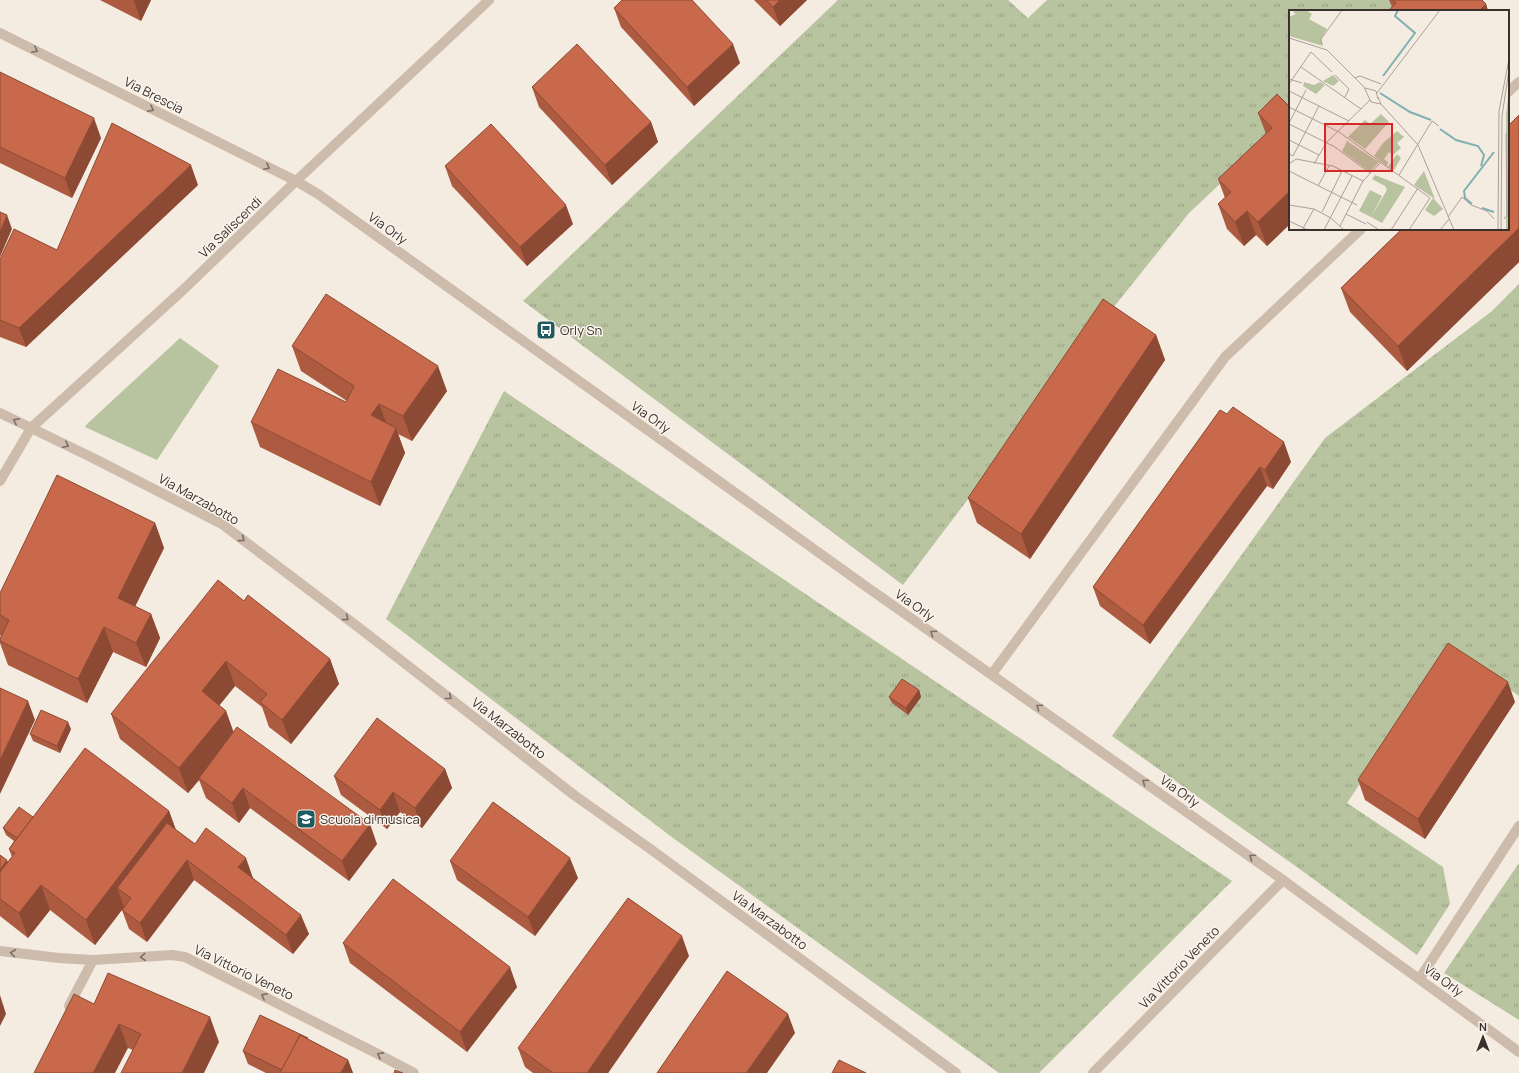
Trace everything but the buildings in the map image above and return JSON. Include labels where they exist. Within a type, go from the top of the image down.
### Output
[{"type":"street","name":"Via Saliscendi","points":[[0,481],[31,428],[183,290],[296,181],[489,0]]},
{"type":"street","name":"Via Brescia","points":[[0,33],[296,181]]},
{"type":"street","points":[[1509,91],[1519,82]]},
{"type":"street","name":"Via Orly","points":[[296,181],[318,194],[831,562],[1283,880],[1345,926],[1420,978],[1519,1052]]},
{"type":"street","points":[[992,674],[1225,357],[1360,230]]},
{"type":"street","name":"Via Marzabotto","points":[[0,413],[222,524],[362,630],[574,795],[649,848],[956,1073]]},
{"type":"street","points":[[1420,978],[1519,826]]},
{"type":"street","name":"Via Vittorio Veneto","points":[[1093,1073],[1283,880]]},
{"type":"street","name":"Via Vittorio Veneto","points":[[0,952],[93,960],[172,955],[185,957],[396,1069],[414,1073]]},
{"type":"street","points":[[63,1017],[93,960]]},
{"type":"green space","points":[[838,0],[1008,0],[1028,18],[1047,0],[1416,0],[1405,10],[1289,10],[1289,119],[1189,213],[1105,318],[903,585],[523,301]]},
{"type":"green space","points":[[1519,284],[1519,696],[1451,648],[1347,803],[1443,867],[1450,904],[1417,955],[1301,870],[1112,736],[1325,438],[1492,311]]},
{"type":"green space","points":[[180,338],[219,366],[157,460],[85,427],[87,424]]},
{"type":"green space","points":[[504,391],[1232,881],[1039,1073],[999,1073],[673,838],[386,619]]},
{"type":"green space","points":[[1519,863],[1519,1020],[1444,973]]},
{"type":"place","name":"Orly Sn","points":[[546,330]]},
{"type":"place","name":"Scuola di musica","points":[[306,819]]}]
